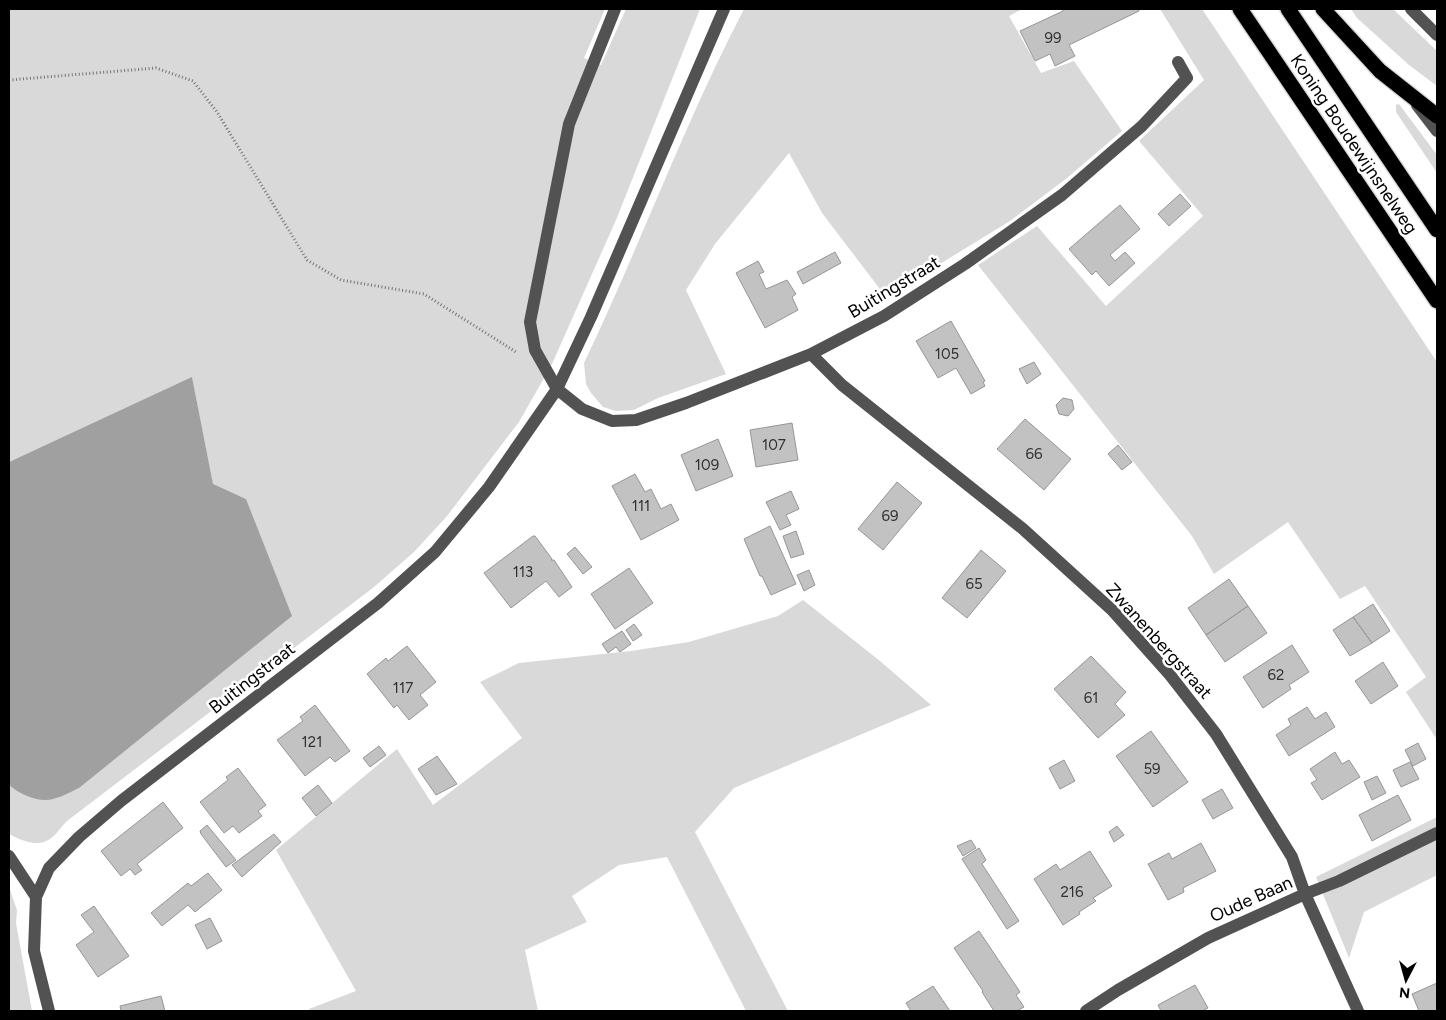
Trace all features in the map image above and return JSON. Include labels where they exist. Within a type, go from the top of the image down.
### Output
[{"type":"highway","name":"Koning Boudewijnsnelweg","points":[[1240,9],[1437,301]]},
{"type":"highway","name":"Koning Boudewijnsnelweg","points":[[1288,9],[1437,230]]},
{"type":"highway","points":[[1323,9],[1380,71],[1437,116]]},
{"type":"street","points":[[556,389],[535,350],[530,322],[569,124],[616,9]]},
{"type":"street","name":"Buitingstraat","points":[[49,1011],[34,951],[36,897],[48,868],[79,837],[121,801],[378,603],[435,552],[489,487],[556,389],[591,317],[724,9]]},
{"type":"street","points":[[1410,9],[1437,35]]},
{"type":"street","name":"Buitingstraat","points":[[556,389],[582,409],[604,418],[612,421],[636,420],[686,403],[811,354],[884,316],[965,264],[1062,195],[1142,126],[1187,78],[1178,62]]},
{"type":"street","points":[[1411,97],[1437,131]]},
{"type":"street","name":"Zwanenbergstraat","points":[[811,354],[842,385],[1023,529],[1112,610],[1170,675],[1216,734],[1292,856],[1305,894],[1358,1011]]},
{"type":"street","name":"Oude Baan","points":[[1086,1011],[1118,990],[1208,938],[1305,894],[1339,881],[1437,833]]},
{"type":"street","points":[[9,856],[36,897]]},
{"type":"path","points":[[9,80],[156,68],[193,81],[217,112],[307,260],[341,280],[424,294],[547,371]]},
{"type":"shaded area","points":[[9,9],[605,9],[584,58],[601,65],[626,9],[700,9],[616,220],[552,364],[519,422],[447,516],[414,552],[374,587],[67,821],[52,837],[40,843],[24,841],[9,834],[9,785],[14,789],[246,499],[213,485],[192,378],[9,462]]},
{"type":"shaded area","points":[[744,9],[1022,9],[1009,16],[1041,73],[1074,61],[1122,131],[1067,178],[1010,221],[886,297],[822,213],[789,153],[715,244],[686,290],[726,374],[658,398],[634,410],[616,411],[603,407],[586,384],[584,363],[702,96]]},
{"type":"shaded area","points":[[1160,9],[1202,9],[1437,362],[1437,740],[1406,692],[1426,677],[1365,586],[1340,599],[1288,522],[1214,574],[1192,536],[978,265],[1037,226],[1106,306],[1203,216],[1139,141],[1204,80]]},
{"type":"shaded area","points":[[1351,9],[1393,9],[1437,51],[1437,86],[1409,65],[1357,18]]},
{"type":"shaded area","points":[[1399,104],[1437,155],[1437,173],[1396,112],[1396,105]]},
{"type":"shaded area","points":[[192,377],[213,484],[246,499],[292,616],[79,788],[63,796],[48,800],[29,797],[9,785],[9,462]]},
{"type":"shaded area","points":[[803,600],[880,661],[931,705],[734,788],[695,832],[788,1011],[746,1011],[667,857],[619,865],[572,896],[587,922],[525,950],[538,1011],[310,1011],[309,1009],[356,991],[276,850],[397,749],[433,805],[522,738],[480,682],[519,663],[631,651],[689,642],[778,616]]},
{"type":"shaded area","points":[[1437,817],[1437,875],[1364,912],[1349,958],[1316,877]]},
{"type":"shaded area","points":[[9,887],[17,910],[16,923],[32,1011],[9,1011]]},
{"type":"building","points":[[1062,9],[1138,9],[1139,11],[1069,45],[1075,56],[1055,66],[1050,54],[1035,61],[1020,31],[1063,11]]},
{"type":"building","points":[[1180,194],[1191,206],[1169,226],[1158,214]]},
{"type":"building","points":[[1120,205],[1140,229],[1110,255],[1115,261],[1125,252],[1135,263],[1109,286],[1096,271],[1092,275],[1069,249]]},
{"type":"building","points":[[835,252],[841,263],[803,284],[797,272]]},
{"type":"building","points":[[758,261],[764,272],[759,274],[766,289],[787,280],[796,294],[792,297],[798,310],[765,328],[736,273]]},
{"type":"building","points":[[951,321],[985,381],[983,382],[985,386],[971,394],[956,368],[938,378],[916,341]]},
{"type":"building","points":[[1034,362],[1041,374],[1027,384],[1019,369]]},
{"type":"building","points":[[1063,398],[1072,400],[1074,409],[1068,416],[1059,414],[1056,405]]},
{"type":"building","points":[[1025,419],[1071,459],[1044,490],[997,449]]},
{"type":"building","points":[[792,423],[798,460],[756,467],[750,430]]},
{"type":"building","points":[[718,439],[733,476],[696,491],[681,455]]},
{"type":"building","points":[[1118,445],[1132,462],[1122,470],[1108,454]]},
{"type":"building","points":[[635,474],[645,492],[651,489],[661,509],[671,504],[679,520],[641,540],[612,486]]},
{"type":"building","points":[[897,482],[922,503],[883,550],[858,529]]},
{"type":"building","points":[[791,491],[799,509],[786,515],[791,525],[780,530],[766,502]]},
{"type":"building","points":[[770,526],[796,584],[771,595],[762,576],[760,576],[744,539]]},
{"type":"building","points":[[796,531],[804,554],[791,558],[783,536]]},
{"type":"building","points":[[535,536],[551,560],[554,560],[572,587],[559,597],[546,581],[511,608],[484,573]]},
{"type":"building","points":[[575,547],[592,567],[583,574],[567,554]]},
{"type":"building","points":[[981,550],[1006,571],[967,618],[942,598]]},
{"type":"building","points":[[629,568],[653,603],[615,629],[591,594]]},
{"type":"building","points":[[809,570],[815,585],[804,591],[797,575]]},
{"type":"building","points":[[1229,579],[1248,606],[1206,635],[1188,608]]},
{"type":"building","points":[[1373,604],[1390,631],[1372,643],[1353,617]]},
{"type":"building","points":[[1248,606],[1267,633],[1225,662],[1206,635]]},
{"type":"building","points":[[1353,617],[1372,643],[1350,656],[1333,630]]},
{"type":"building","points":[[634,624],[642,635],[633,641],[626,630]]},
{"type":"building","points":[[622,631],[631,644],[620,652],[616,647],[608,653],[602,644]]},
{"type":"building","points":[[1292,645],[1309,672],[1289,685],[1291,689],[1263,708],[1243,677]]},
{"type":"building","points":[[407,646],[436,682],[420,695],[428,705],[409,720],[397,705],[394,708],[367,674],[386,658],[388,661]]},
{"type":"building","points":[[1091,656],[1126,692],[1115,704],[1125,715],[1098,738],[1054,689]]},
{"type":"building","points":[[1383,662],[1398,686],[1371,704],[1355,681]]},
{"type":"building","points":[[315,705],[350,751],[335,762],[330,757],[305,776],[277,740],[303,721],[300,717]]},
{"type":"building","points":[[1307,707],[1315,719],[1326,712],[1335,727],[1289,756],[1276,735],[1291,725],[1288,719]]},
{"type":"building","points":[[1151,731],[1188,782],[1153,807],[1116,756]]},
{"type":"building","points":[[1418,743],[1426,759],[1413,766],[1405,750]]},
{"type":"building","points":[[379,746],[386,755],[370,767],[363,758]]},
{"type":"building","points":[[1335,752],[1342,764],[1349,760],[1360,777],[1322,800],[1311,783],[1317,780],[1310,769]]},
{"type":"building","points":[[437,756],[457,784],[436,795],[418,769]]},
{"type":"building","points":[[1064,760],[1075,781],[1060,789],[1049,768]]},
{"type":"building","points":[[1410,762],[1419,779],[1401,787],[1393,770]]},
{"type":"building","points":[[238,768],[266,805],[258,811],[262,816],[239,833],[233,826],[224,833],[200,802],[228,780],[226,777]]},
{"type":"building","points":[[1377,776],[1386,793],[1372,800],[1364,782]]},
{"type":"building","points":[[318,785],[332,803],[316,816],[302,798]]},
{"type":"building","points":[[1222,789],[1233,808],[1213,819],[1202,800]]},
{"type":"building","points":[[1398,795],[1411,820],[1372,841],[1359,815]]},
{"type":"building","points":[[163,802],[183,828],[137,864],[142,870],[135,875],[130,869],[121,876],[101,851]]},
{"type":"building","points":[[207,825],[236,860],[226,867],[201,834],[200,831]]},
{"type":"building","points":[[1117,826],[1124,835],[1114,842],[1109,832]]},
{"type":"building","points":[[274,834],[281,842],[242,877],[232,865]]},
{"type":"building","points":[[971,840],[976,848],[963,856],[957,846]]},
{"type":"building","points":[[1201,843],[1216,871],[1183,888],[1184,892],[1168,900],[1148,864],[1169,853],[1172,859]]},
{"type":"building","points":[[979,848],[986,860],[982,864],[1019,921],[1007,929],[962,859]]},
{"type":"building","points":[[1090,851],[1112,886],[1093,898],[1096,901],[1063,925],[1034,879],[1056,864],[1060,870]]},
{"type":"building","points":[[208,873],[222,890],[195,912],[188,905],[162,926],[151,913],[188,883],[191,886]]},
{"type":"building","points":[[94,906],[129,956],[98,977],[76,945],[94,932],[81,915]]},
{"type":"building","points":[[210,918],[222,941],[207,949],[195,925]]},
{"type":"building","points":[[979,931],[1020,992],[1016,995],[1024,1007],[1017,1011],[994,1011],[954,948]]},
{"type":"building","points":[[1437,983],[1437,1011],[1419,1011],[1412,994]]},
{"type":"building","points":[[1195,985],[1208,1008],[1202,1011],[1161,1011],[1158,1005]]},
{"type":"building","points":[[933,986],[950,1011],[911,1011],[906,1003]]},
{"type":"building","points":[[161,996],[165,1011],[121,1011],[120,1006]]}]
